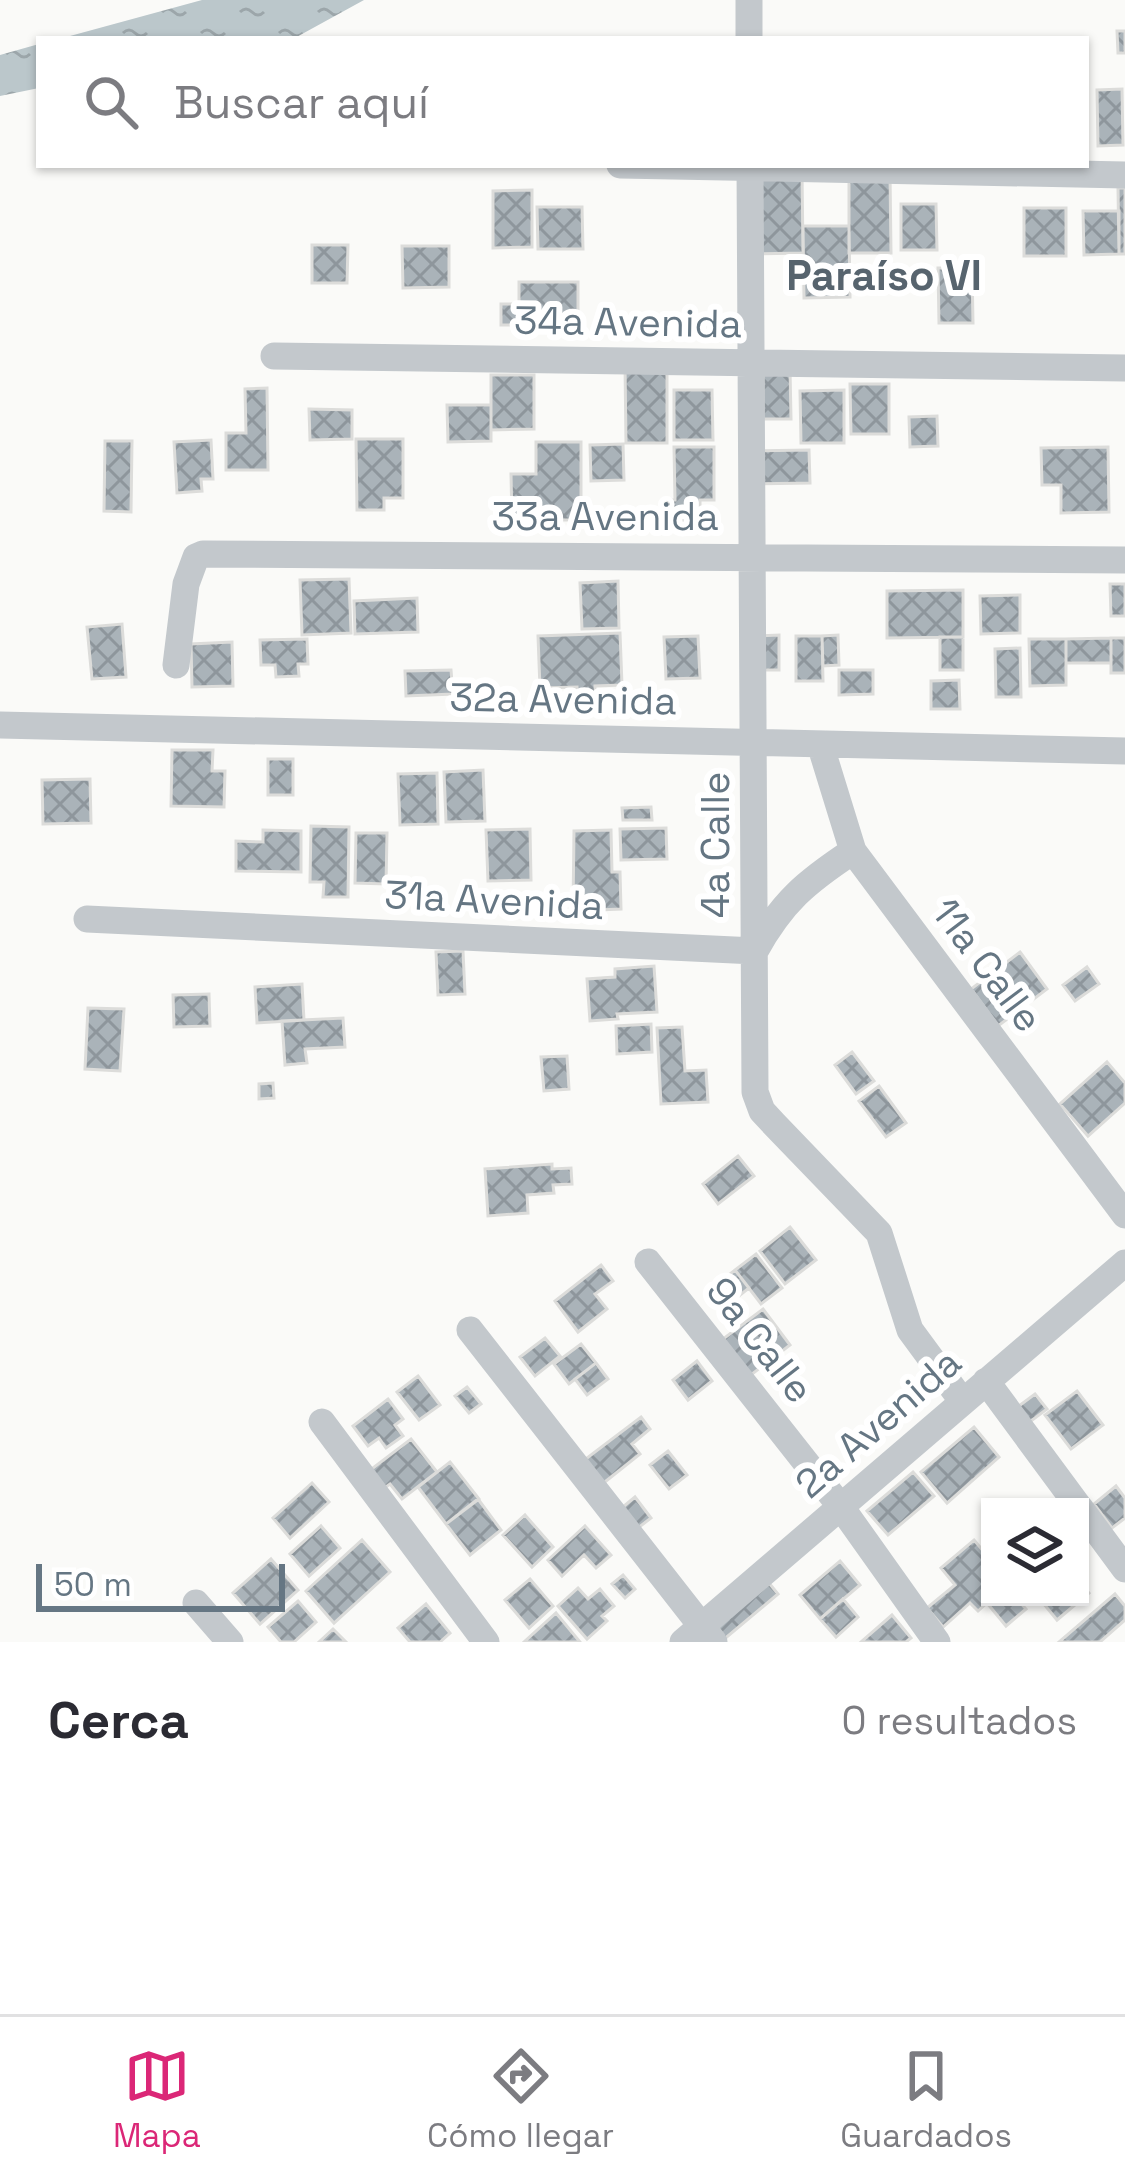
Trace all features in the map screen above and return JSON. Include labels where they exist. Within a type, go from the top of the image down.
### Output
[{"type":"street","points":[[749,0],[749,36]]},
{"type":"street","name":"4a Calle","points":[[750,168],[755,1092],[773,1124],[879,1233],[910,1330],[963,1402]]},
{"type":"street","points":[[833,168],[1125,175]]},
{"type":"street","name":"34a Avenida","points":[[274,356],[1125,368]]},
{"type":"street","name":"33a Avenida","points":[[176,665],[189,571],[196,556],[203,554],[1125,560]]},
{"type":"street","name":"32a Avenida","points":[[0,725],[1125,751]]},
{"type":"street","name":"11a Calle","points":[[820,744],[853,851],[1125,1215]]},
{"type":"street","points":[[754,952],[776,913],[806,882],[853,851]]},
{"type":"street","name":"31a Avenida","points":[[87,919],[754,952]]},
{"type":"street","name":"9a Calle","points":[[648,1262],[841,1507],[937,1642]]},
{"type":"street","name":"2a Avenida","points":[[699,1637],[841,1507],[1125,1263]]},
{"type":"street","points":[[470,1330],[699,1637]]},
{"type":"street","points":[[986,1382],[1073,1498]]},
{"type":"street","points":[[322,1422],[486,1642]]},
{"type":"street","points":[[1089,1520],[1125,1569]]},
{"type":"street","points":[[196,1604],[230,1642]]},
{"type":"water","points":[[202,0],[364,0],[298,36],[70,36]]},
{"type":"water","points":[[36,45],[36,89],[0,96],[0,55]]},
{"type":"building","points":[[1117,31],[1125,31],[1125,53],[1118,53]]},
{"type":"building","points":[[1122,89],[1123,145],[1098,146],[1097,90]]},
{"type":"building","points":[[755,172],[802,172],[803,253],[756,254]]},
{"type":"building","points":[[849,174],[890,174],[891,253],[849,253]]},
{"type":"building","points":[[1118,188],[1125,188],[1125,254],[1119,254]]},
{"type":"building","points":[[532,190],[532,247],[493,248],[493,191]]},
{"type":"building","points":[[901,204],[936,204],[937,250],[901,250]]},
{"type":"building","points":[[537,207],[582,207],[583,249],[538,249]]},
{"type":"building","points":[[1024,208],[1066,208],[1066,256],[1024,256]]},
{"type":"building","points":[[1083,211],[1119,211],[1119,254],[1084,255]]},
{"type":"building","points":[[803,226],[849,226],[850,297],[804,298]]},
{"type":"building","points":[[312,245],[348,245],[347,283],[312,283]]},
{"type":"building","points":[[402,246],[449,246],[449,287],[403,288]]},
{"type":"building","points":[[938,268],[972,268],[973,323],[939,323]]},
{"type":"building","points":[[519,282],[578,282],[578,324],[501,325],[501,304],[519,304]]},
{"type":"building","points":[[625,364],[667,364],[667,443],[626,443]]},
{"type":"building","points":[[790,369],[791,419],[763,419],[763,370]]},
{"type":"building","points":[[491,375],[534,375],[534,429],[491,430]]},
{"type":"building","points":[[850,384],[889,384],[889,434],[851,434]]},
{"type":"building","points":[[267,388],[268,470],[226,470],[226,433],[246,433],[245,389]]},
{"type":"building","points":[[674,390],[712,390],[713,440],[674,440]]},
{"type":"building","points":[[844,390],[844,443],[801,443],[800,391]]},
{"type":"building","points":[[447,405],[491,405],[491,441],[448,442]]},
{"type":"building","points":[[309,409],[352,410],[352,439],[310,440]]},
{"type":"building","points":[[937,416],[938,446],[910,447],[909,417]]},
{"type":"building","points":[[356,439],[403,439],[403,498],[384,498],[384,510],[357,510]]},
{"type":"building","points":[[211,440],[213,479],[201,479],[202,491],[177,493],[174,442]]},
{"type":"building","points":[[105,441],[132,441],[131,512],[104,511]]},
{"type":"building","points":[[536,442],[581,442],[581,520],[512,520],[511,474],[536,474]]},
{"type":"building","points":[[623,444],[624,480],[591,481],[590,445]]},
{"type":"building","points":[[674,447],[714,447],[714,500],[700,500],[700,521],[668,521],[668,500],[675,500]]},
{"type":"building","points":[[1108,447],[1109,512],[1061,513],[1061,485],[1042,485],[1041,448]]},
{"type":"building","points":[[809,450],[810,483],[750,484],[750,451]]},
{"type":"building","points":[[349,579],[351,633],[302,635],[300,580]]},
{"type":"building","points":[[618,581],[619,628],[582,629],[580,583]]},
{"type":"building","points":[[1110,584],[1125,584],[1125,616],[1111,616]]},
{"type":"building","points":[[963,590],[963,637],[887,638],[887,591]]},
{"type":"building","points":[[1020,595],[1020,633],[981,634],[980,596]]},
{"type":"building","points":[[417,598],[418,632],[355,634],[354,601]]},
{"type":"building","points":[[122,624],[126,677],[92,679],[87,627]]},
{"type":"building","points":[[620,633],[622,685],[595,686],[596,698],[577,699],[577,687],[540,688],[538,636]]},
{"type":"building","points":[[779,635],[779,670],[755,670],[755,636]]},
{"type":"building","points":[[838,635],[839,665],[823,666],[822,636]]},
{"type":"building","points":[[698,636],[700,678],[666,679],[664,637]]},
{"type":"building","points":[[796,636],[822,636],[823,681],[796,681]]},
{"type":"building","points":[[940,637],[963,637],[963,670],[940,670]]},
{"type":"building","points":[[1111,638],[1111,663],[1066,663],[1066,639]]},
{"type":"building","points":[[1111,638],[1125,638],[1125,673],[1111,673]]},
{"type":"building","points":[[307,639],[308,664],[298,664],[299,676],[276,677],[275,665],[261,665],[260,640]]},
{"type":"building","points":[[1029,639],[1066,639],[1066,685],[1030,686]]},
{"type":"building","points":[[232,642],[233,686],[192,687],[191,644]]},
{"type":"building","points":[[1020,648],[1021,697],[996,697],[995,649]]},
{"type":"building","points":[[451,670],[453,694],[406,696],[405,671]]},
{"type":"building","points":[[839,670],[873,670],[873,694],[839,695]]},
{"type":"building","points":[[959,680],[960,709],[931,709],[931,681]]},
{"type":"building","points":[[172,750],[213,750],[212,771],[225,771],[224,807],[171,806]]},
{"type":"building","points":[[268,759],[293,759],[293,795],[268,795]]},
{"type":"building","points":[[483,770],[485,821],[446,822],[444,772]]},
{"type":"building","points":[[437,773],[438,824],[400,825],[398,774]]},
{"type":"building","points":[[90,779],[91,823],[43,824],[42,780]]},
{"type":"building","points":[[651,807],[652,820],[623,820],[622,808]]},
{"type":"building","points":[[311,826],[349,827],[348,897],[323,897],[324,882],[310,882]]},
{"type":"building","points":[[666,828],[667,859],[621,860],[620,829]]},
{"type":"building","points":[[530,829],[531,880],[488,881],[486,830]]},
{"type":"building","points":[[263,830],[301,831],[301,872],[236,871],[236,841],[263,842]]},
{"type":"building","points":[[611,830],[612,872],[620,872],[621,909],[573,911],[574,831]]},
{"type":"building","points":[[356,833],[387,833],[386,884],[355,883]]},
{"type":"building","points":[[463,951],[465,994],[438,995],[436,952]]},
{"type":"building","points":[[1020,952],[1047,989],[1022,1008],[995,971]]},
{"type":"building","points":[[654,966],[657,1012],[590,1021],[587,979],[615,977],[615,969]]},
{"type":"building","points":[[1087,967],[1099,984],[1075,1001],[1063,985]]},
{"type":"building","points":[[995,971],[1022,1008],[998,1026],[971,989]]},
{"type":"building","points":[[302,984],[304,1020],[257,1023],[255,987]]},
{"type":"building","points":[[209,994],[210,1026],[174,1027],[173,995]]},
{"type":"building","points":[[88,1008],[124,1009],[120,1071],[85,1069]]},
{"type":"building","points":[[343,1018],[345,1047],[305,1049],[307,1063],[285,1065],[282,1021]]},
{"type":"building","points":[[651,1024],[652,1052],[617,1054],[616,1026]]},
{"type":"building","points":[[682,1027],[685,1071],[706,1070],[708,1102],[661,1104],[657,1028]]},
{"type":"building","points":[[852,1052],[874,1081],[856,1094],[835,1065]]},
{"type":"building","points":[[567,1056],[569,1089],[544,1091],[541,1057]]},
{"type":"building","points":[[1107,1062],[1125,1083],[1125,1103],[1088,1136],[1060,1104]]},
{"type":"building","points":[[273,1083],[274,1098],[259,1099],[259,1084]]},
{"type":"building","points":[[879,1086],[906,1123],[886,1137],[859,1101]]},
{"type":"building","points":[[738,1156],[754,1176],[718,1204],[703,1184]]},
{"type":"building","points":[[552,1164],[552,1169],[571,1168],[572,1184],[553,1185],[554,1193],[527,1195],[528,1213],[488,1216],[485,1169]]},
{"type":"building","points":[[790,1227],[816,1260],[785,1284],[760,1251]]},
{"type":"building","points":[[756,1254],[782,1288],[761,1304],[735,1270]]},
{"type":"building","points":[[601,1265],[613,1281],[595,1294],[607,1309],[578,1332],[555,1301]]},
{"type":"building","points":[[735,1270],[749,1288],[739,1296],[725,1278]]},
{"type":"building","points":[[763,1309],[790,1345],[747,1378],[719,1342]]},
{"type":"building","points":[[545,1338],[560,1356],[535,1376],[520,1357]]},
{"type":"building","points":[[581,1344],[596,1363],[569,1384],[554,1364]]},
{"type":"building","points":[[697,1361],[712,1381],[688,1400],[673,1380]]},
{"type":"building","points":[[596,1363],[608,1379],[587,1395],[575,1379]]},
{"type":"building","points":[[418,1376],[440,1405],[419,1420],[397,1392]]},
{"type":"building","points":[[467,1387],[481,1404],[469,1413],[455,1396]]},
{"type":"building","points":[[1077,1391],[1103,1425],[1071,1449],[1045,1415]]},
{"type":"building","points":[[1035,1394],[1047,1409],[1027,1424],[1015,1409]]},
{"type":"building","points":[[388,1399],[403,1419],[395,1425],[403,1436],[386,1448],[379,1438],[368,1446],[353,1426]]},
{"type":"building","points":[[641,1417],[650,1429],[632,1444],[640,1454],[601,1485],[583,1461]]},
{"type":"building","points":[[974,1427],[999,1457],[947,1503],[921,1472]]},
{"type":"building","points":[[411,1439],[437,1472],[402,1499],[390,1484],[379,1492],[365,1474]]},
{"type":"building","points":[[668,1451],[687,1475],[669,1489],[650,1465]]},
{"type":"building","points":[[450,1462],[479,1499],[446,1524],[418,1487]]},
{"type":"building","points":[[913,1472],[934,1496],[888,1535],[867,1511]]},
{"type":"building","points":[[312,1483],[329,1502],[290,1538],[273,1518]]},
{"type":"building","points":[[1116,1486],[1125,1498],[1125,1518],[1112,1528],[1094,1504]]},
{"type":"building","points":[[635,1497],[651,1518],[634,1531],[618,1511]]},
{"type":"building","points":[[478,1499],[501,1530],[470,1555],[446,1524]]},
{"type":"building","points":[[525,1515],[553,1547],[532,1567],[503,1535]]},
{"type":"building","points":[[321,1526],[340,1548],[309,1576],[290,1554]]},
{"type":"building","points":[[585,1526],[611,1555],[596,1568],[584,1555],[562,1576],[548,1560]]},
{"type":"building","points":[[362,1540],[390,1572],[334,1623],[306,1591]]},
{"type":"building","points":[[974,1540],[981,1548],[984,1606],[978,1611],[970,1603],[943,1627],[927,1608],[955,1585],[941,1568]]},
{"type":"building","points":[[271,1559],[298,1590],[260,1624],[233,1593]]},
{"type":"building","points":[[840,1561],[860,1585],[820,1619],[800,1595]]},
{"type":"building","points":[[760,1572],[778,1594],[722,1641],[704,1620]]},
{"type":"building","points":[[623,1575],[635,1589],[625,1598],[612,1584]]},
{"type":"building","points":[[530,1579],[553,1606],[529,1628],[505,1600]]},
{"type":"building","points":[[578,1588],[588,1599],[600,1589],[614,1606],[602,1616],[607,1621],[587,1639],[558,1606]]},
{"type":"building","points":[[1115,1594],[1125,1606],[1125,1620],[1100,1642],[1059,1642]]},
{"type":"building","points":[[843,1599],[858,1617],[836,1637],[820,1619]]},
{"type":"building","points":[[298,1601],[316,1622],[294,1642],[281,1642],[268,1627]]},
{"type":"building","points":[[426,1604],[450,1633],[440,1642],[410,1642],[398,1628]]},
{"type":"building","points":[[989,1606],[1023,1606],[1026,1609],[1006,1626]]},
{"type":"building","points":[[1045,1606],[1074,1606],[1057,1620]]},
{"type":"building","points":[[556,1613],[580,1642],[524,1642]]},
{"type":"building","points":[[892,1615],[911,1638],[861,1642]]},
{"type":"building","points":[[333,1629],[346,1642],[319,1642]]},
{"type":"district","name":"Paraíso VI","points":[[884,275]]}]
